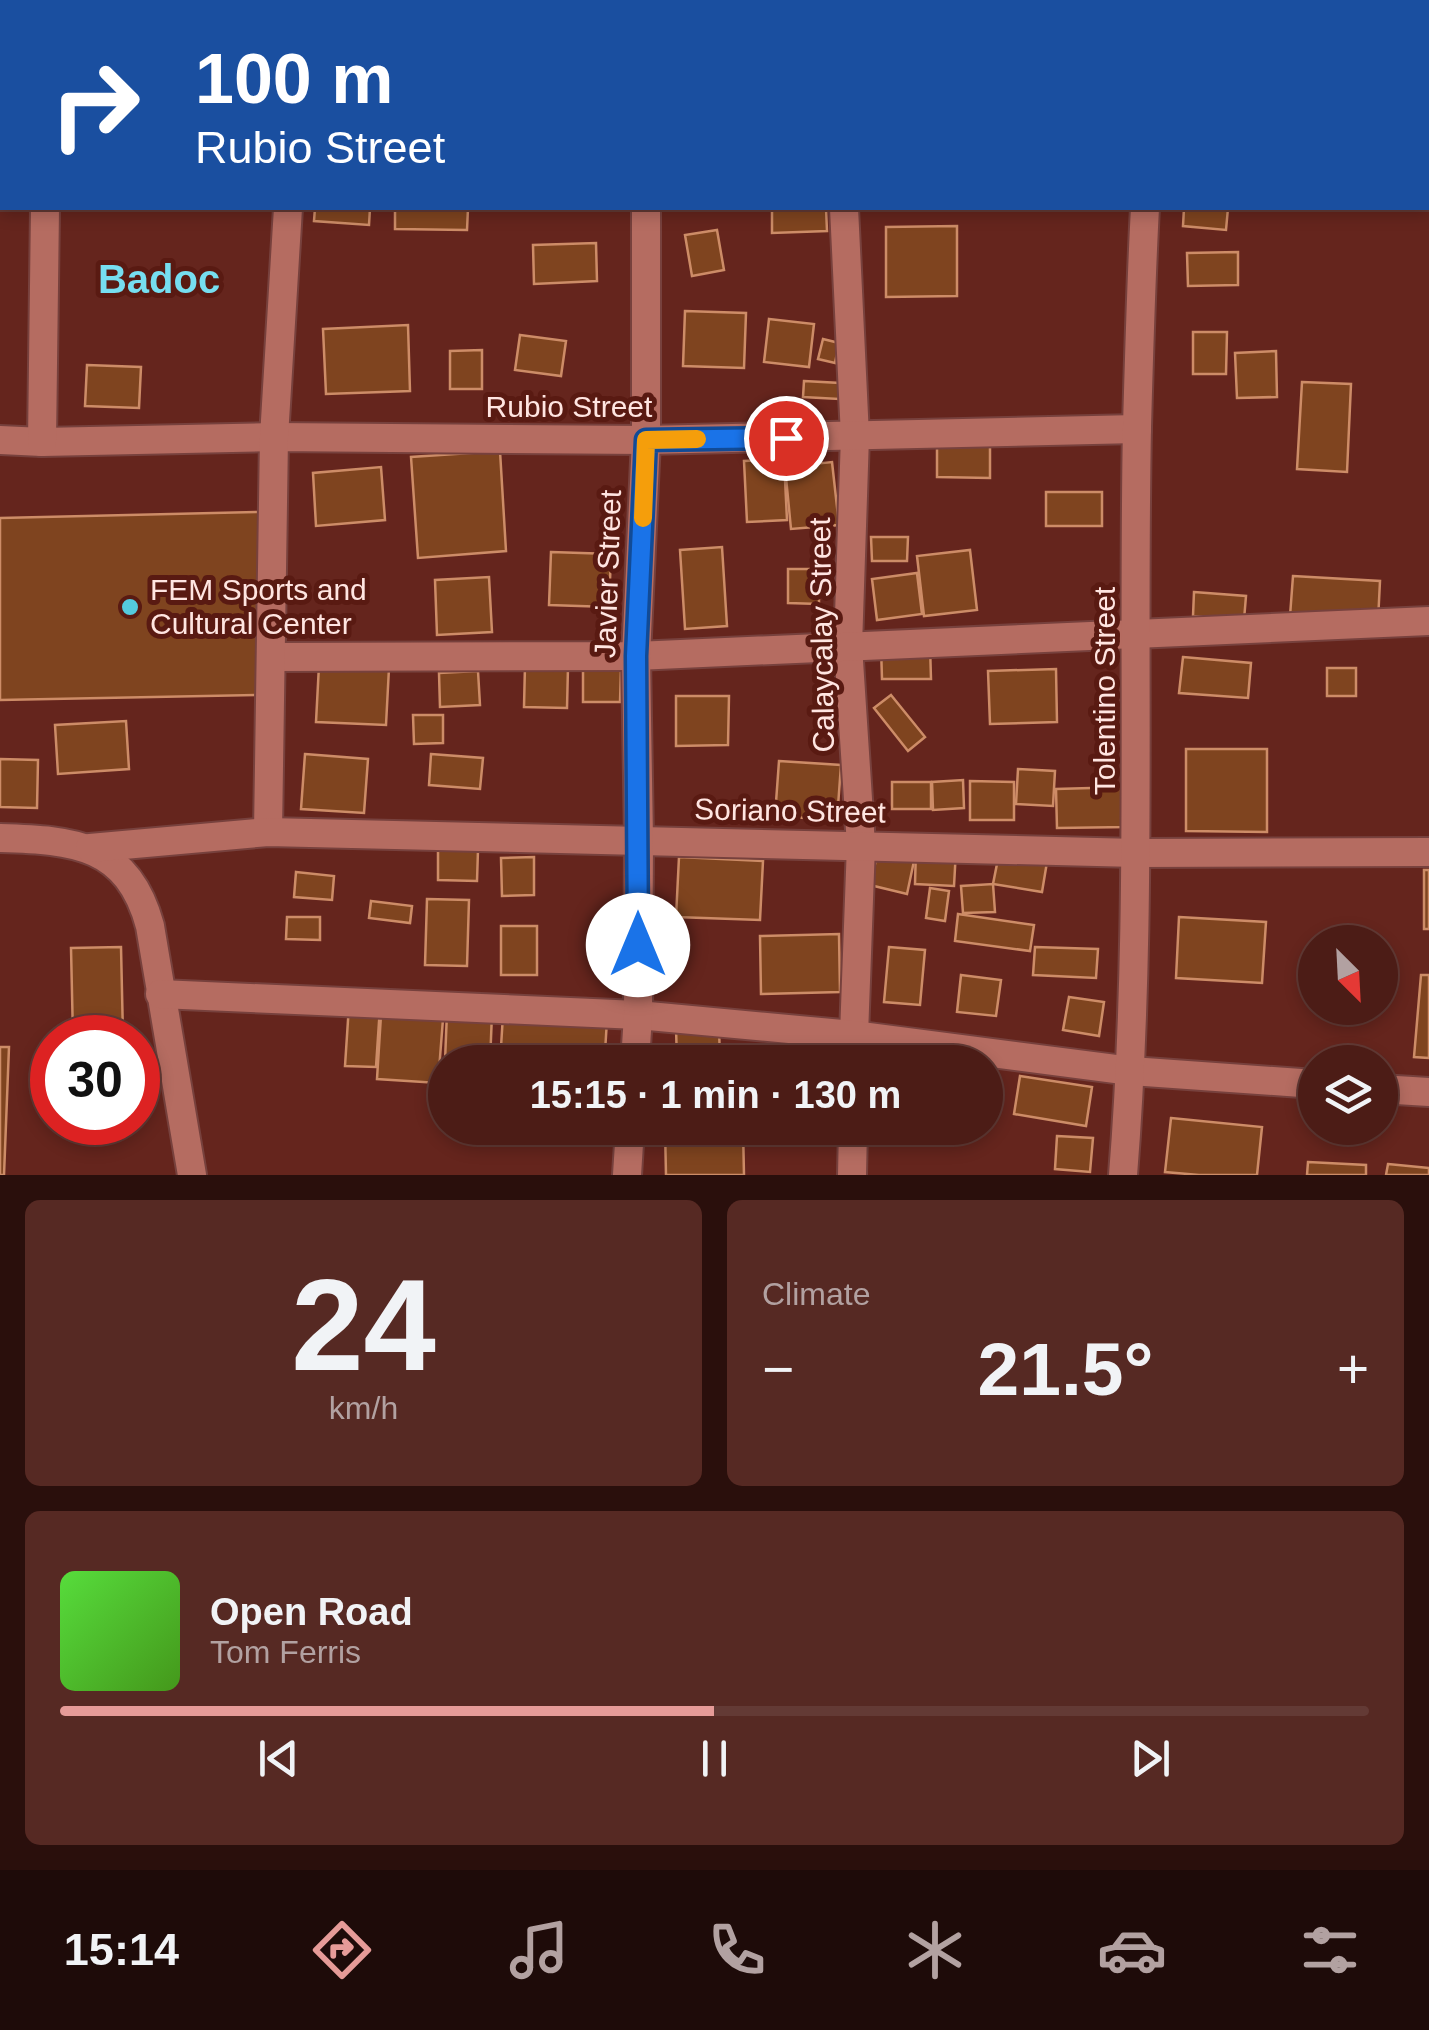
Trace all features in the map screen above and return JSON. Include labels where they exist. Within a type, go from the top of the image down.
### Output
[{"type":"street","points":[[42,442],[45,210]]},
{"type":"street","points":[[268,832],[274,437],[288,210]]},
{"type":"street","name":"Javier Street","points":[[635,1045],[639,840],[636,656],[646,440],[646,210]]},
{"type":"street","name":"Calaycalay Street","points":[[844,210],[855,436],[848,646],[860,845],[853,1045]]},
{"type":"street","name":"Tolentino Street","points":[[1122,1175],[1131,1072],[1137,852],[1137,429],[1145,210]]},
{"type":"street","name":"Rubio Street","points":[[0,440],[646,440],[1137,429]]},
{"type":"street","points":[[272,657],[636,656],[1429,621]]},
{"type":"street","name":"Soriano Street","points":[[90,848],[268,832],[1137,852],[1429,852]]},
{"type":"street","points":[[0,838],[52,840],[90,848],[126,874],[143,900],[192,1175]]},
{"type":"street","points":[[160,994],[638,1015],[828,1045]]},
{"type":"street","points":[[1003,1061],[1298,1083]]},
{"type":"street","points":[[1398,1090],[1429,1092]]},
{"type":"street","points":[[627,1175],[629,1145]]},
{"type":"street","points":[[852,1145],[852,1175]]},
{"type":"building","points":[[315,210],[370,210],[369,225],[314,221]]},
{"type":"building","points":[[395,210],[468,210],[467,230],[395,229]]},
{"type":"building","points":[[772,210],[826,210],[827,231],[772,233]]},
{"type":"building","points":[[1184,210],[1228,210],[1226,230],[1183,226]]},
{"type":"building","points":[[957,226],[957,296],[886,297],[886,227]]},
{"type":"building","points":[[717,230],[724,270],[692,276],[685,235]]},
{"type":"building","points":[[596,243],[597,281],[534,284],[533,245]]},
{"type":"building","points":[[1238,252],[1238,285],[1188,286],[1187,253]]},
{"type":"building","points":[[685,311],[746,313],[744,368],[683,366]]},
{"type":"building","points":[[769,319],[814,324],[809,367],[764,362]]},
{"type":"building","points":[[408,325],[410,391],[326,394],[323,329]]},
{"type":"building","points":[[1193,332],[1227,332],[1226,374],[1193,374]]},
{"type":"building","points":[[520,335],[566,341],[561,376],[515,370]]},
{"type":"building","points":[[823,339],[839,343],[835,363],[818,359]]},
{"type":"building","points":[[482,350],[482,389],[450,389],[450,351]]},
{"type":"building","points":[[1276,351],[1277,397],[1237,398],[1235,353]]},
{"type":"building","points":[[87,365],[141,367],[139,408],[85,406]]},
{"type":"building","points":[[804,381],[840,383],[839,399],[803,397]]},
{"type":"building","points":[[1302,382],[1351,384],[1347,472],[1297,469]]},
{"type":"building","points":[[937,440],[990,440],[990,478],[937,477]]},
{"type":"building","points":[[500,451],[506,551],[418,558],[411,457]]},
{"type":"building","points":[[784,459],[787,520],[747,522],[744,461]]},
{"type":"building","points":[[832,462],[839,525],[791,529],[785,467]]},
{"type":"building","points":[[381,467],[385,520],[316,526],[313,473]]},
{"type":"building","points":[[1046,492],[1102,492],[1102,526],[1046,526]]},
{"type":"building","name":"FEM Sports and Cultural Center","points":[[259,512],[262,695],[0,700],[0,518]]},
{"type":"building","points":[[871,537],[908,537],[907,561],[872,561]]},
{"type":"building","points":[[722,547],[727,626],[685,629],[680,550]]},
{"type":"building","points":[[970,550],[977,610],[924,616],[917,556]]},
{"type":"building","points":[[551,552],[611,554],[609,607],[549,605]]},
{"type":"building","points":[[788,569],[819,569],[819,604],[788,603]]},
{"type":"building","points":[[917,573],[922,614],[877,620],[872,579]]},
{"type":"building","points":[[1293,576],[1380,581],[1378,621],[1290,616]]},
{"type":"building","points":[[489,577],[492,632],[437,635],[435,580]]},
{"type":"building","points":[[1194,592],[1246,596],[1244,620],[1193,616]]},
{"type":"building","points":[[930,646],[931,679],[882,679],[881,647]]},
{"type":"building","points":[[1183,657],[1251,663],[1248,698],[1179,693]]},
{"type":"building","points":[[319,665],[389,668],[386,725],[316,722]]},
{"type":"building","points":[[525,665],[568,667],[567,708],[524,707]]},
{"type":"building","points":[[583,667],[621,668],[620,702],[583,702]]},
{"type":"building","points":[[1327,668],[1356,668],[1356,696],[1327,696]]},
{"type":"building","points":[[1056,669],[1057,722],[990,724],[988,671]]},
{"type":"building","points":[[478,671],[480,705],[440,707],[439,673]]},
{"type":"building","points":[[891,695],[925,737],[908,751],[874,708]]},
{"type":"building","points":[[676,696],[729,696],[728,745],[676,746]]},
{"type":"building","points":[[413,715],[443,715],[443,743],[414,744]]},
{"type":"building","points":[[126,721],[129,769],[58,774],[55,725]]},
{"type":"building","points":[[1186,749],[1267,749],[1267,832],[1186,831]]},
{"type":"building","points":[[305,754],[368,759],[364,813],[301,809]]},
{"type":"building","points":[[431,754],[483,758],[480,789],[429,785]]},
{"type":"building","points":[[0,759],[38,760],[37,808],[0,807]]},
{"type":"building","points":[[779,761],[841,765],[837,820],[775,816]]},
{"type":"building","points":[[1018,769],[1055,771],[1053,806],[1016,804]]},
{"type":"building","points":[[963,780],[964,808],[933,810],[932,782]]},
{"type":"building","points":[[970,781],[1014,782],[1014,820],[970,820]]},
{"type":"building","points":[[892,782],[931,782],[931,809],[892,809]]},
{"type":"building","points":[[1126,787],[1127,827],[1057,828],[1056,789]]},
{"type":"building","points":[[916,849],[956,850],[954,886],[915,884]]},
{"type":"building","points":[[438,850],[478,850],[477,881],[438,880]]},
{"type":"building","points":[[878,852],[914,861],[907,894],[870,885]]},
{"type":"building","points":[[999,854],[1047,862],[1042,892],[993,884]]},
{"type":"building","points":[[534,857],[534,895],[502,896],[501,858]]},
{"type":"building","points":[[679,857],[763,861],[760,920],[676,917]]},
{"type":"building","points":[[1424,870],[1429,870],[1429,929],[1424,929]]},
{"type":"building","points":[[296,872],[334,876],[332,900],[294,897]]},
{"type":"building","points":[[993,884],[995,912],[963,913],[961,886]]},
{"type":"building","points":[[930,888],[949,891],[945,921],[926,918]]},
{"type":"building","points":[[427,899],[469,900],[467,966],[425,965]]},
{"type":"building","points":[[371,901],[412,906],[410,923],[369,918]]},
{"type":"building","points":[[958,914],[1034,925],[1030,951],[955,941]]},
{"type":"building","points":[[287,917],[320,917],[320,940],[286,939]]},
{"type":"building","points":[[1179,917],[1266,922],[1262,983],[1176,978]]},
{"type":"building","points":[[501,926],[537,926],[537,975],[501,975]]},
{"type":"building","points":[[839,934],[840,992],[761,994],[760,936]]},
{"type":"building","points":[[121,947],[123,1015],[73,1015],[71,948]]},
{"type":"building","points":[[889,947],[925,950],[920,1005],[884,1002]]},
{"type":"building","points":[[1035,947],[1098,949],[1096,978],[1033,975]]},
{"type":"building","points":[[961,975],[1001,980],[996,1016],[957,1012]]},
{"type":"building","points":[[1421,975],[1429,975],[1429,1058],[1414,1057]]},
{"type":"building","points":[[1069,997],[1104,1002],[1099,1036],[1063,1030]]},
{"type":"building","points":[[349,1005],[380,1007],[376,1067],[345,1066]]},
{"type":"building","points":[[447,1012],[492,1014],[491,1045],[446,1045]]},
{"type":"building","points":[[381,1015],[443,1019],[441,1045],[428,1045],[428,1082],[377,1079]]},
{"type":"building","points":[[503,1015],[607,1020],[605,1045],[501,1045]]},
{"type":"building","points":[[719,1026],[720,1045],[676,1045],[676,1028]]},
{"type":"building","points":[[0,1047],[9,1047],[4,1175],[0,1175]]},
{"type":"building","points":[[1020,1076],[1092,1087],[1086,1126],[1014,1114]]},
{"type":"building","points":[[1171,1118],[1262,1127],[1257,1175],[1165,1172]]},
{"type":"building","points":[[1057,1136],[1093,1138],[1090,1172],[1055,1169]]},
{"type":"building","points":[[665,1145],[743,1145],[744,1175],[666,1175]]},
{"type":"building","points":[[1308,1162],[1366,1165],[1366,1175],[1307,1175]]},
{"type":"building","points":[[1388,1164],[1429,1168],[1429,1175],[1386,1175]]},
{"type":"slow traffic","points":[[643,518],[646,440],[697,439]]},
{"type":"place","name":"FEM Sports and Cultural Center","points":[[130,607]]},
{"type":"district","name":"Badoc","points":[[159,279]]},
{"type":"route","points":[[638,945],[636,656],[646,440],[786,438]]}]
